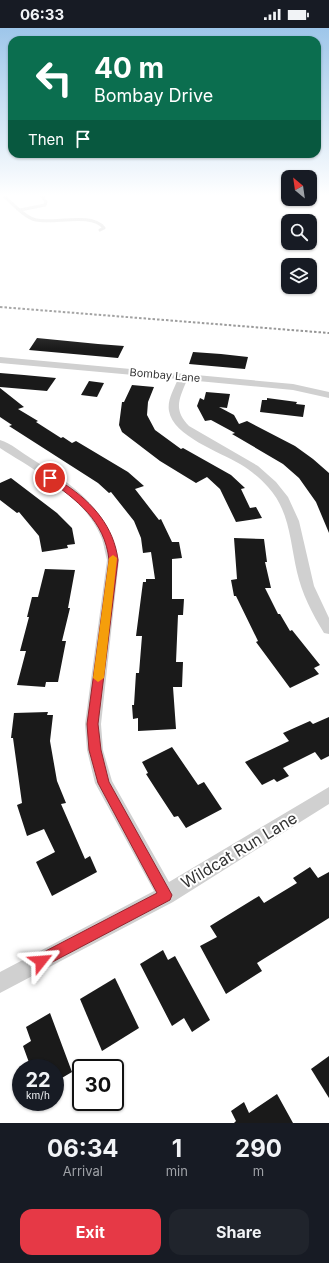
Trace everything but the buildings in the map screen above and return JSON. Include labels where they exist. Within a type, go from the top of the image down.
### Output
[{"type":"street","name":"Bombay Lane","points":[[0,360],[294,387],[329,395]]},
{"type":"street","points":[[184,377],[173,404],[174,413],[179,422],[188,431],[254,467],[282,496],[295,522],[306,584],[315,606],[329,629]]},
{"type":"street","points":[[0,443],[75,495],[100,521],[108,537],[113,560],[93,724],[95,750],[104,783],[166,895]]},
{"type":"street","name":"Wildcat Run Lane","points":[[0,983],[166,895],[329,795]]},
{"type":"railway","points":[[0,307],[329,333]]},
{"type":"slow traffic","points":[[98,678],[113,558]]},
{"type":"route","points":[[41,961],[166,895],[104,783],[95,750],[93,724],[113,560],[112,550],[108,537],[100,521],[88,507],[75,495],[50,478]]}]
